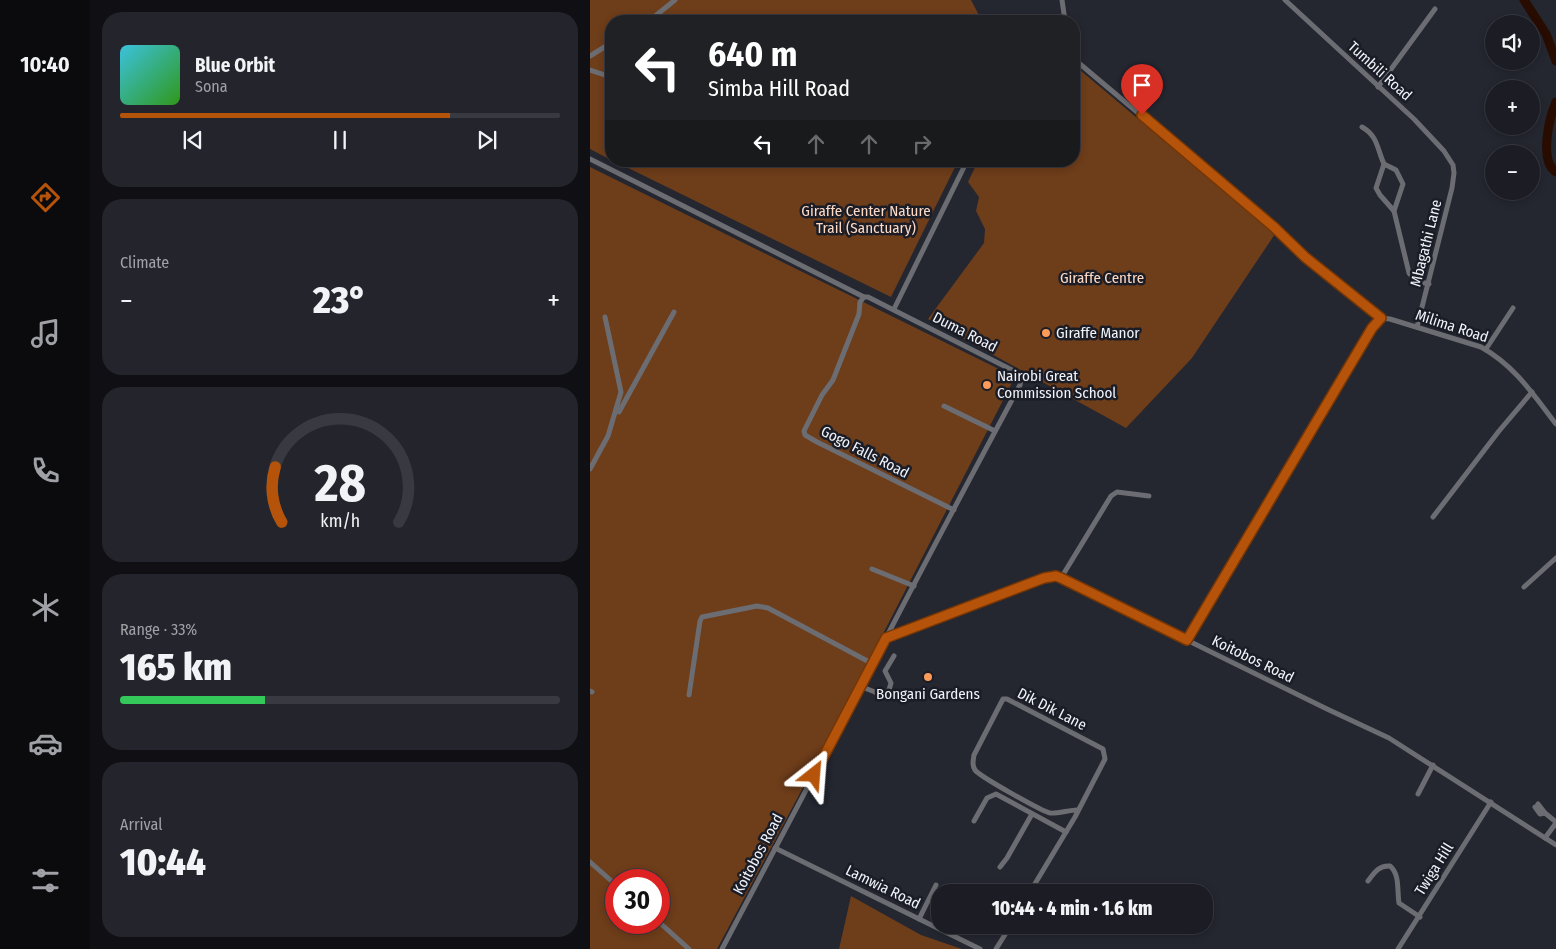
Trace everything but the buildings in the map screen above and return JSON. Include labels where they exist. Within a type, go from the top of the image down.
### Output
[{"type":"street","points":[[656,15],[675,0]]},
{"type":"street","points":[[1062,0],[1065,15]]},
{"type":"street","name":"Tumbili Road","points":[[1285,0],[1414,119],[1444,151],[1453,164]]},
{"type":"street","points":[[1378,87],[1435,9]]},
{"type":"street","points":[[590,56],[605,47]]},
{"type":"street","points":[[1080,63],[1275,228],[1305,257],[1381,318],[1372,328],[1187,640]]},
{"type":"street","points":[[590,70],[605,74]]},
{"type":"street","points":[[1362,127],[1375,138],[1384,164],[1376,188],[1394,211],[1409,273],[1416,281],[1429,284]]},
{"type":"street","name":"Duma Road","points":[[590,159],[605,166]]},
{"type":"street","points":[[1384,164],[1396,170],[1403,184],[1394,211]]},
{"type":"street","name":"Mbagathi Lane","points":[[1417,327],[1452,188],[1453,164]]},
{"type":"street","name":"Duma Road","points":[[606,167],[1018,373],[1020,385],[995,431]]},
{"type":"street","points":[[894,310],[964,167]]},
{"type":"street","name":"Gogo Falls Road","points":[[864,297],[860,302],[860,314],[833,380],[822,395],[804,431],[805,435],[954,510]]},
{"type":"street","points":[[1486,349],[1514,308]]},
{"type":"street","points":[[612,424],[674,312]]},
{"type":"street","points":[[590,469],[608,436],[620,400],[621,386],[605,317]]},
{"type":"street","name":"Milima Road","points":[[1381,318],[1390,319],[1486,349],[1512,368],[1556,424]]},
{"type":"street","points":[[1433,517],[1499,431],[1532,392]]},
{"type":"street","points":[[886,638],[995,431],[944,406]]},
{"type":"street","points":[[886,638],[1044,578],[1056,576],[1061,578],[1111,496],[1117,492],[1149,496]]},
{"type":"street","points":[[1524,587],[1556,558]]},
{"type":"street","points":[[872,569],[914,586]]},
{"type":"street","name":"Koitobos Road","points":[[1061,578],[1389,738],[1556,845]]},
{"type":"street","points":[[689,695],[702,617],[757,606],[768,608],[873,664]]},
{"type":"street","name":"Koitobos Road","points":[[722,949],[862,687],[886,638]]},
{"type":"street","points":[[862,687],[875,692],[881,697],[889,690],[891,683],[885,672],[894,656]]},
{"type":"street","name":"Dik Dik Lane","points":[[1035,884],[1066,832],[1078,810],[1105,759],[1103,750],[1007,699],[1003,700],[974,755],[972,764],[975,771],[995,785],[1049,813],[1078,810]]},
{"type":"street","points":[[1418,794],[1433,765]]},
{"type":"street","points":[[974,821],[987,798],[996,794],[1066,832]]},
{"type":"street","name":"Twiga Hill","points":[[1398,949],[1491,802]]},
{"type":"street","points":[[1537,805],[1540,814],[1545,813],[1556,822],[1545,838]]},
{"type":"street","points":[[1000,866],[1007,858],[1032,814]]},
{"type":"street","name":"Lamwia Road","points":[[775,848],[980,949]]},
{"type":"street","points":[[590,862],[605,875]]},
{"type":"street","points":[[1368,881],[1378,868],[1390,866],[1394,869],[1398,884],[1399,903],[1420,917]]},
{"type":"street","points":[[919,919],[931,895]]},
{"type":"street","points":[[670,932],[689,949]]},
{"type":"street","points":[[996,949],[1005,934]]},
{"type":"green space","points":[[590,0],[971,0],[979,15],[605,15],[605,157],[590,149]]},
{"type":"green space","name":"Giraffe Centre","points":[[1080,70],[1275,234],[1192,358],[1126,428],[928,319],[984,243],[985,229],[976,211],[979,197],[968,182],[975,167],[1080,167]]},
{"type":"green space","points":[[590,167],[1015,377],[832,733],[717,949],[590,949]]},
{"type":"green space","name":"Giraffe Center Nature Trail (Sanctuary)","points":[[626,167],[955,167],[891,297]]},
{"type":"green space","points":[[851,896],[921,935],[962,949],[839,949]]},
{"type":"waterway","points":[[1524,0],[1546,34],[1556,61]]},
{"type":"waterway","points":[[1556,102],[1548,128],[1547,139],[1548,159],[1556,172]]},
{"type":"place","name":"Giraffe Manor","points":[[1046,333]]},
{"type":"place","name":"Nairobi Great Commission School","points":[[987,385]]},
{"type":"place","name":"Bongani Gardens","points":[[928,677]]},
{"type":"route","points":[[814,775],[862,687],[886,638],[1044,578],[1056,576],[1061,578],[1187,640],[1372,328],[1381,318],[1305,257],[1275,228],[1142,115]]}]
